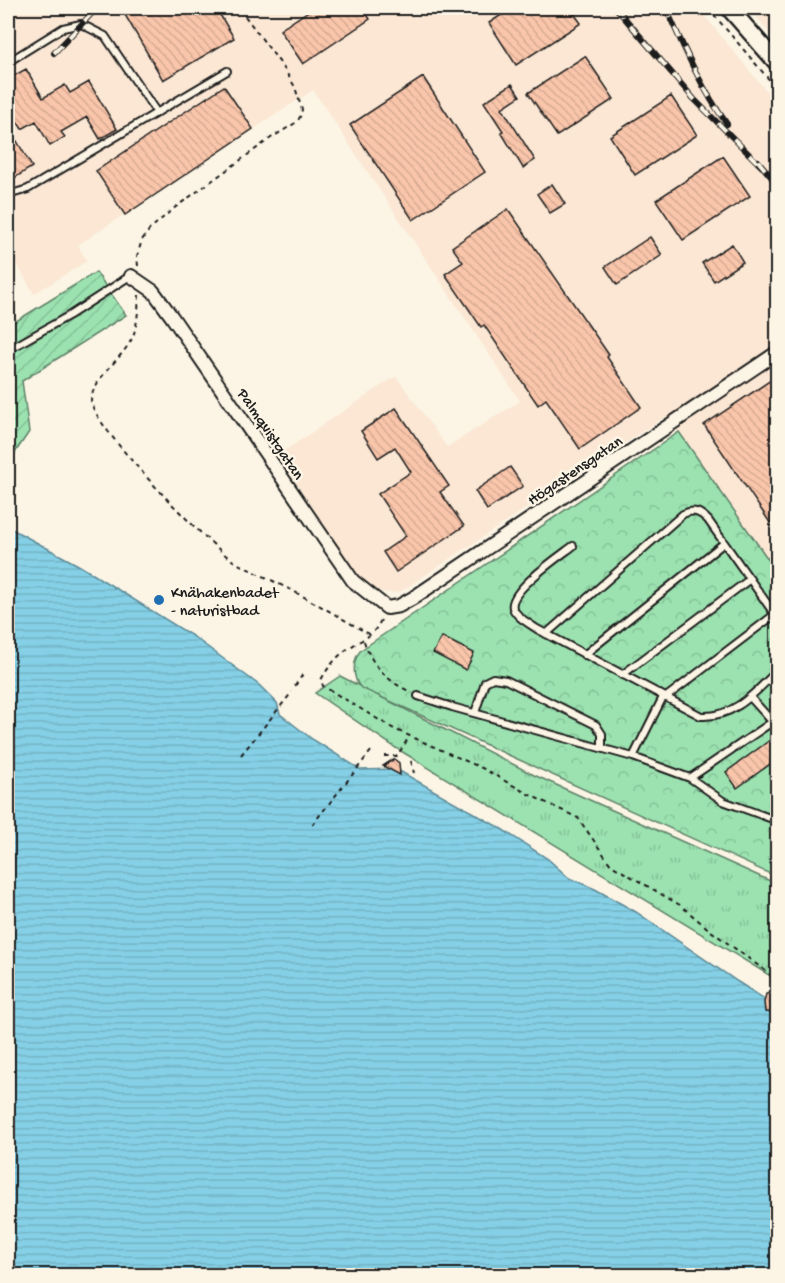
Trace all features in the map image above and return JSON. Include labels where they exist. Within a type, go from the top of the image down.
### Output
[{"type":"street","points":[[729,8],[777,64]]},
{"type":"street","name":"Palmqvistgatan","points":[[135,278],[153,291],[172,317],[353,580],[387,608]]},
{"type":"street","name":"Högastensgatan","points":[[387,608],[399,606],[413,598],[777,352]]},
{"type":"lane","points":[[8,62],[63,28],[81,24],[105,36],[157,113]]},
{"type":"lane","points":[[8,195],[28,189],[227,71]]},
{"type":"lane","points":[[8,350],[135,278]]},
{"type":"lane","points":[[546,634],[686,513],[696,511],[703,514],[750,579],[776,617],[664,697],[633,757]]},
{"type":"lane","points":[[584,655],[724,543]]},
{"type":"lane","points":[[573,546],[527,584],[513,602],[515,613],[546,634],[695,714],[708,716],[722,714],[742,704],[777,669]]},
{"type":"lane","points":[[622,675],[750,579]]},
{"type":"lane","points":[[475,713],[485,682],[493,678],[506,680],[596,725],[602,734],[602,748]]},
{"type":"lane","points":[[418,696],[633,757],[690,778],[723,801],[777,821]]},
{"type":"lane","points":[[750,697],[774,720],[777,728]]},
{"type":"lane","points":[[690,778],[774,720]]},
{"type":"path","points":[[239,8],[283,67],[295,87],[303,110],[297,122],[172,208],[150,229],[142,240],[137,256],[136,326],[132,338],[103,376],[91,399],[98,419],[115,440],[213,546],[235,562],[371,635]]},
{"type":"path","points":[[708,8],[777,90]]},
{"type":"path","points":[[387,608],[375,632],[364,641],[350,647],[330,665],[321,680],[323,686],[410,737],[440,748],[484,769],[528,794],[578,818],[611,865],[681,905],[711,931],[777,980]]},
{"type":"path","points":[[364,641],[367,651],[383,673],[401,688],[418,696]]},
{"type":"path","points":[[295,686],[303,674]]},
{"type":"path","points":[[241,755],[292,692]]},
{"type":"path","points":[[384,756],[398,756],[410,737]]},
{"type":"path","points":[[312,825],[372,750]]},
{"type":"path","points":[[411,761],[414,772]]},
{"type":"shaded area","points":[[8,8],[698,8],[777,104],[777,572],[666,416],[400,592],[385,593],[372,588],[355,573],[278,455],[396,376],[447,447],[520,401],[313,90],[78,245],[87,261],[34,294],[8,248]]},
{"type":"shaded area","points":[[749,8],[777,8],[777,42]]},
{"type":"green space","points":[[96,272],[126,315],[22,381],[29,432],[8,463],[8,326]]},
{"type":"green space","points":[[679,432],[777,572],[777,877],[361,688],[356,679],[355,664],[361,650]]},
{"type":"green space","points":[[340,676],[534,775],[777,884],[777,980],[396,748],[315,693]]},
{"type":"water","points":[[8,527],[80,566],[194,637],[259,685],[277,703],[280,714],[312,739],[361,770],[396,769],[500,828],[548,859],[569,878],[595,889],[636,912],[777,1007],[777,1275],[8,1275]]},
{"type":"building","points":[[121,8],[216,8],[234,38],[163,80]]},
{"type":"building","points":[[313,8],[363,8],[370,19],[303,64],[280,30]]},
{"type":"building","points":[[512,8],[570,8],[581,23],[516,65],[489,23]]},
{"type":"building","points":[[585,56],[614,99],[557,136],[528,93]]},
{"type":"building","points":[[26,69],[43,98],[65,85],[70,93],[89,82],[117,129],[100,139],[87,117],[61,132],[65,137],[50,146],[36,121],[22,129],[13,115],[8,118],[8,79]]},
{"type":"building","points":[[423,77],[485,172],[413,220],[350,125]]},
{"type":"building","points":[[512,84],[520,96],[502,108],[535,160],[523,168],[484,102]]},
{"type":"building","points":[[224,86],[253,129],[125,215],[96,171]]},
{"type":"building","points":[[671,96],[697,135],[635,175],[610,136]]},
{"type":"building","points":[[17,141],[32,167],[8,182],[8,147]]},
{"type":"building","points":[[723,156],[750,196],[683,240],[656,200]]},
{"type":"building","points":[[552,184],[565,204],[550,213],[537,194]]},
{"type":"building","points":[[508,209],[609,355],[607,357],[641,407],[580,449],[546,399],[538,405],[484,325],[481,327],[445,274],[463,262],[452,247]]},
{"type":"building","points":[[650,237],[662,255],[617,285],[605,267]]},
{"type":"building","points":[[732,244],[743,262],[714,281],[702,263]]},
{"type":"building","points":[[777,376],[777,533],[704,425]]},
{"type":"building","points":[[396,408],[449,486],[440,492],[464,526],[396,572],[383,552],[406,536],[378,494],[411,472],[395,447],[378,458],[361,431]]},
{"type":"building","points":[[510,467],[523,486],[487,510],[475,491]]},
{"type":"building","points":[[442,637],[474,653],[466,670],[433,653]]},
{"type":"building","points":[[770,740],[777,750],[777,759],[737,788],[726,772]]},
{"type":"building","points":[[394,759],[399,763],[400,775],[383,766]]},
{"type":"building","points":[[777,991],[777,1013],[765,1012],[766,994]]},
{"type":"railway","points":[[54,53],[97,8]]},
{"type":"railway","points":[[616,8],[694,99],[762,167]]},
{"type":"railway","points":[[666,8],[701,82],[727,124]]},
{"type":"railway","points":[[758,161],[778,185]]},
{"type":"place","name":"Knähakenbadet - naturistbad","points":[[159,600]]}]
